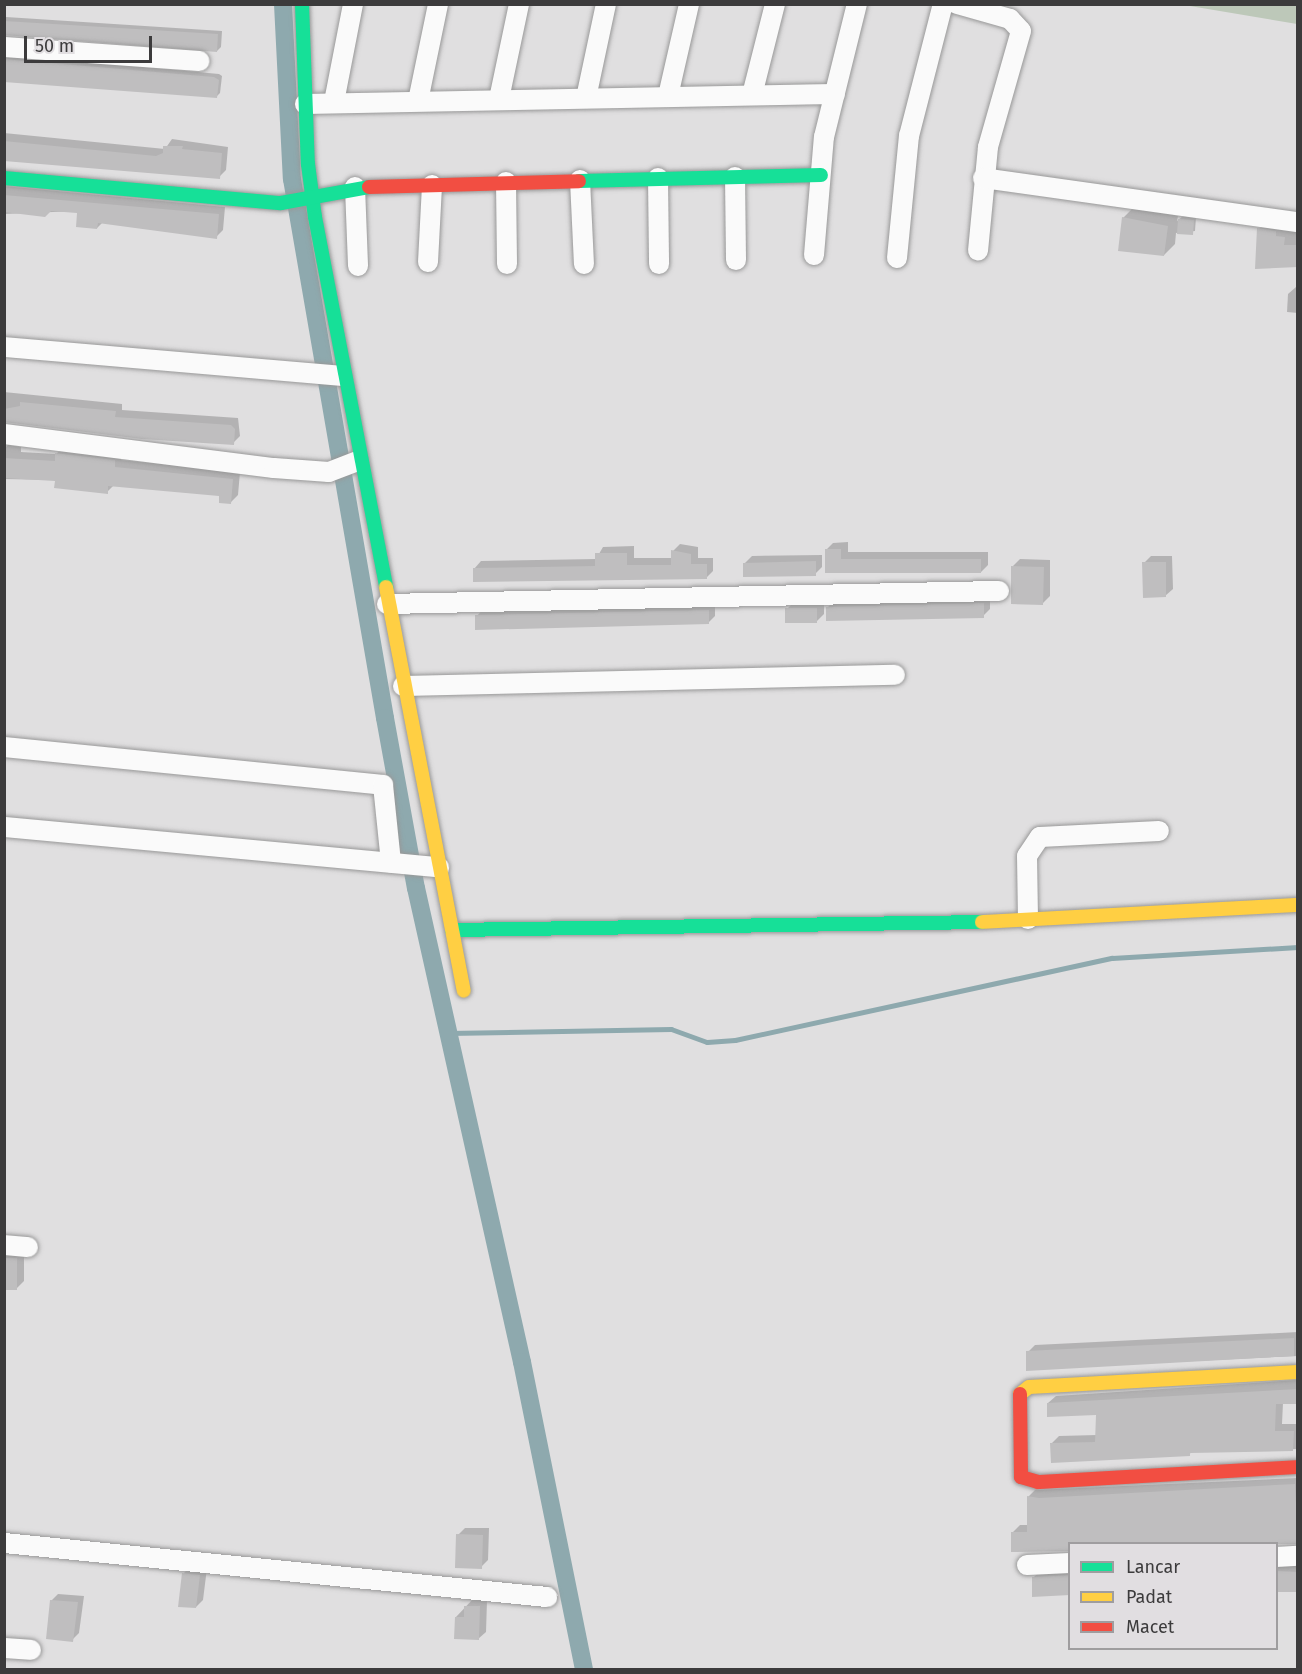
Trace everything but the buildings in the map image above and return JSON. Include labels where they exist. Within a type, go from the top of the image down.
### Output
[{"type":"street","points":[[302,4],[311,196],[403,686],[434,867],[452,930],[464,991]]},
{"type":"street","points":[[334,102],[353,4]]},
{"type":"street","points":[[418,100],[438,4]]},
{"type":"street","points":[[499,99],[519,4]]},
{"type":"street","points":[[586,98],[606,4]]},
{"type":"street","points":[[668,96],[689,4]]},
{"type":"street","points":[[752,95],[775,4]]},
{"type":"street","points":[[814,255],[824,137],[857,4]]},
{"type":"street","points":[[897,258],[909,136],[943,4]]},
{"type":"street","points":[[957,4],[1012,12],[1021,31],[1002,91],[983,178],[978,250]]},
{"type":"street","points":[[4,47],[200,61]]},
{"type":"street","points":[[305,104],[418,100],[835,94]]},
{"type":"street","points":[[4,178],[281,203],[355,187],[821,175]]},
{"type":"street","points":[[735,177],[735,260]]},
{"type":"street","points":[[658,178],[659,264]]},
{"type":"street","points":[[983,178],[1298,222]]},
{"type":"street","points":[[580,180],[584,264]]},
{"type":"street","points":[[506,182],[507,264]]},
{"type":"street","points":[[428,262],[432,185]]},
{"type":"street","points":[[355,187],[358,266]]},
{"type":"street","points":[[4,346],[343,376]]},
{"type":"street","points":[[4,434],[329,472],[359,461]]},
{"type":"street","points":[[387,604],[999,591]]},
{"type":"street","points":[[403,686],[895,675]]},
{"type":"street","points":[[4,747],[383,785],[395,864]]},
{"type":"street","points":[[4,827],[434,867]]},
{"type":"street","points":[[1028,919],[1028,856],[1040,837],[1159,831]]},
{"type":"street","points":[[452,930],[1028,919],[1298,905]]},
{"type":"street","points":[[4,1245],[28,1247]]},
{"type":"street","points":[[1298,1372],[1029,1387],[1021,1390],[1020,1398],[1021,1477],[1038,1482],[1298,1467]]},
{"type":"street","points":[[4,1543],[548,1597]]},
{"type":"street","points":[[1278,1557],[1298,1556]]},
{"type":"street","points":[[1027,1565],[1068,1563]]},
{"type":"street","points":[[4,1648],[31,1650]]},
{"type":"green space","points":[[1184,5],[1297,5],[1297,24]]},
{"type":"waterway","points":[[283,4],[292,179],[385,718],[416,888],[522,1362],[584,1670]]},
{"type":"waterway","points":[[448,1033],[671,1029],[707,1042],[735,1040],[1112,958],[1298,947]]},
{"type":"traffic: fast","points":[[302,4],[308,164],[315,217],[386,587]]},
{"type":"traffic: fast","points":[[579,181],[821,175]]},
{"type":"traffic: fast","points":[[4,178],[281,203],[369,187]]},
{"type":"traffic: fast","points":[[452,930],[982,922]]},
{"type":"traffic: slow","points":[[386,587],[464,991]]},
{"type":"traffic: slow","points":[[982,922],[1298,905]]},
{"type":"traffic: slow","points":[[1020,1394],[1029,1387],[1298,1372]]},
{"type":"traffic: jam","points":[[369,187],[579,181]]},
{"type":"traffic: jam","points":[[1020,1394],[1021,1477],[1038,1482],[1298,1467]]}]
